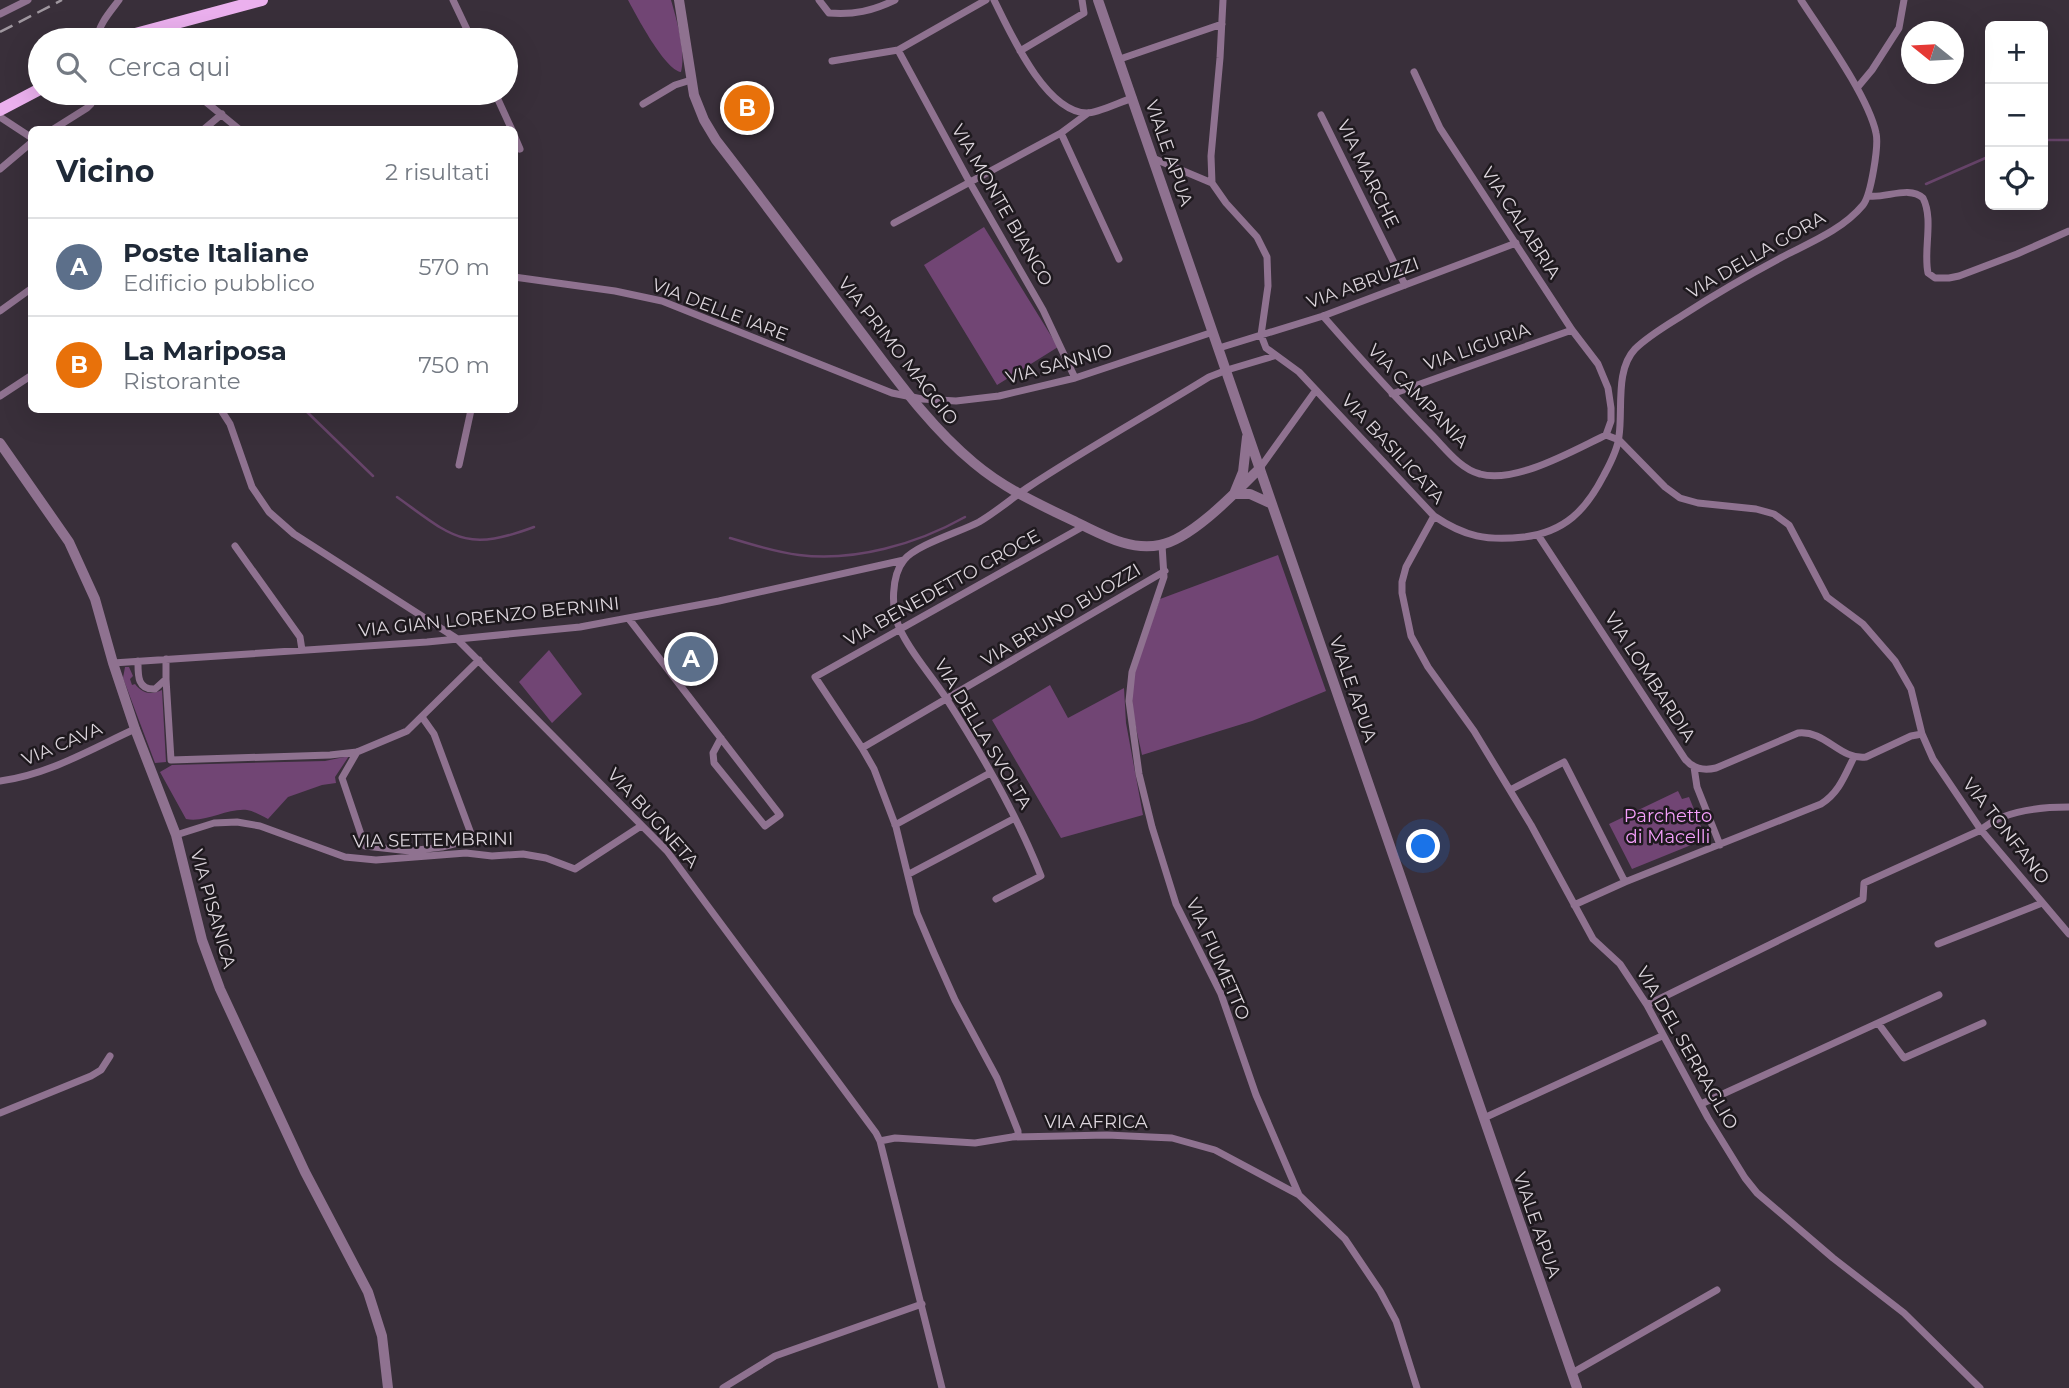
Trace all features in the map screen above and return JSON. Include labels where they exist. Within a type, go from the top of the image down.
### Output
[{"type":"main road","points":[[160,28],[262,0]]},
{"type":"main road","points":[[0,110],[28,95]]},
{"type":"street","points":[[0,14],[28,0]]},
{"type":"street","points":[[101,28],[119,0]]},
{"type":"street","points":[[453,0],[466,28]]},
{"type":"street","name":"VIA PRIMO MAGGIO","points":[[679,0],[698,108],[716,140],[909,396],[953,445],[976,465],[1019,495],[1128,545],[1162,545],[1184,535],[1234,494],[1260,468]]},
{"type":"street","points":[[819,0],[829,13],[848,14],[872,11],[895,0]]},
{"type":"street","points":[[832,61],[898,50],[986,0]]},
{"type":"street","points":[[994,0],[1020,51],[1047,90],[1066,106],[1088,113]]},
{"type":"street","points":[[1020,51],[1084,13],[1086,9],[1082,0]]},
{"type":"street","name":"VIALE APUA","points":[[1098,0],[1577,1388]]},
{"type":"street","points":[[1212,183],[1211,156],[1223,0]]},
{"type":"street","points":[[1801,0],[1857,88],[1877,135],[1868,196],[1910,192],[1923,198],[1926,208],[1928,273],[1935,278],[1949,278],[2069,231]]},
{"type":"street","points":[[1857,88],[1899,28],[1904,0]]},
{"type":"street","points":[[1120,59],[1222,24]]},
{"type":"street","name":"VIA MONTE BIANCO","points":[[898,50],[1043,310],[1075,378]]},
{"type":"street","name":"VIA CALABRIA","points":[[1414,72],[1440,128],[1572,330],[1598,364],[1608,388],[1611,421],[1606,435]]},
{"type":"street","points":[[643,104],[675,85],[691,80]]},
{"type":"street","points":[[894,223],[1061,133],[1088,113],[1133,98]]},
{"type":"street","points":[[58,126],[90,105]]},
{"type":"street","points":[[210,105],[236,126]]},
{"type":"street","points":[[501,105],[510,126]]},
{"type":"street","points":[[208,126],[222,114]]},
{"type":"street","name":"VIA MARCHE","points":[[1321,115],[1405,285]]},
{"type":"street","points":[[0,117],[28,137]]},
{"type":"street","points":[[1061,133],[1119,259]]},
{"type":"street","points":[[0,169],[28,144]]},
{"type":"street","points":[[518,144],[520,149]]},
{"type":"street","points":[[1155,159],[1212,183],[1257,237],[1267,257],[1268,286],[1261,335]]},
{"type":"street","name":"VIA DELLA GORA","points":[[1619,440],[1627,362],[1643,343],[1733,283],[1832,231],[1861,207],[1868,196]]},
{"type":"street","name":"VIA ABRUZZI","points":[[1219,348],[1323,316],[1516,243]]},
{"type":"street","name":"VIA DELLE IARE","points":[[518,279],[615,291],[662,301],[892,393],[909,396]]},
{"type":"street","points":[[0,311],[28,290]]},
{"type":"street","name":"VIA CAMPANIA","points":[[1323,316],[1392,394],[1461,464],[1480,474],[1503,475],[1531,468],[1606,435]]},
{"type":"street","name":"VIA LIGURIA","points":[[1392,394],[1572,330]]},
{"type":"street","name":"VIA SANNIO","points":[[909,396],[927,400],[973,400],[1075,378],[1213,332]]},
{"type":"street","name":"VIA BASILICATA","points":[[1261,335],[1266,348],[1299,372],[1434,516],[1468,535],[1538,535],[1562,525],[1587,505],[1619,440]]},
{"type":"street","points":[[1227,370],[1274,356]]},
{"type":"street","name":"VIA GIAN LORENZO BERNINI","points":[[113,663],[541,631],[629,619],[904,560],[916,551],[978,523],[1209,377],[1227,370]]},
{"type":"street","points":[[0,396],[28,378]]},
{"type":"street","points":[[1608,388],[1623,386]]},
{"type":"street","points":[[1260,468],[1316,390]]},
{"type":"street","name":"VIA BUGNETA","points":[[223,413],[230,425],[252,487],[269,512],[294,534],[456,638],[667,851],[880,1141],[942,1388]]},
{"type":"street","points":[[459,465],[470,413]]},
{"type":"street","points":[[1247,429],[1243,472],[1234,494],[1250,494],[1272,504]]},
{"type":"street","points":[[1606,435],[1619,440]]},
{"type":"street","name":"VIA TONFANO","points":[[1619,440],[1665,487],[1680,498],[1698,503],[1756,509],[1774,514],[1789,526],[1828,597],[1863,624],[1895,661],[1912,689],[1922,734],[1933,759],[1981,830],[2069,934]]},
{"type":"street","name":"VIA PISANICA","points":[[0,443],[69,542],[95,599],[135,729],[176,835],[202,940],[220,989],[305,1172],[368,1292],[382,1336],[387,1388]]},
{"type":"street","name":"VIA DEL SERRAGLIO","points":[[1434,516],[1404,575],[1402,593],[1411,636],[1428,667],[1474,731],[1510,790],[1593,939],[1620,964],[1647,1005],[1701,1104],[1745,1178],[1757,1193],[1833,1258],[1904,1312],[1980,1388]]},
{"type":"street","name":"VIA BENEDETTO CROCE","points":[[862,748],[816,677],[1084,526]]},
{"type":"street","name":"VIA LOMBARDIA","points":[[1538,535],[1687,762],[1694,767],[1709,770],[1716,768],[1785,738],[1805,733],[1819,735],[1854,757]]},
{"type":"street","name":"VIA FIUMETTO","points":[[1162,545],[1165,571],[1129,683],[1139,774],[1152,828],[1176,905],[1220,994],[1256,1095],[1299,1195],[1345,1239],[1380,1291],[1396,1321],[1417,1388]]},
{"type":"street","points":[[235,546],[300,638],[302,650]]},
{"type":"street","name":"VIA DELLA SVOLTA","points":[[904,560],[894,591],[894,613],[899,629],[948,700],[990,773],[1015,818],[1041,876],[996,899]]},
{"type":"street","name":"VIA BRUNO BUOZZI","points":[[862,748],[1165,571]]},
{"type":"street","points":[[629,619],[721,738],[780,815],[765,826],[713,763],[713,753],[721,738]]},
{"type":"street","points":[[166,659],[171,760],[357,752],[407,731],[479,660]]},
{"type":"street","points":[[138,661],[138,680],[144,688],[155,689],[166,679]]},
{"type":"street","points":[[357,752],[342,778],[365,846],[410,851],[473,839],[434,734],[422,717]]},
{"type":"street","name":"VIA CAVA","points":[[0,781],[46,771],[135,729]]},
{"type":"street","points":[[1574,905],[1832,798],[1854,757],[1866,757],[1911,736],[1922,734]]},
{"type":"street","points":[[862,748],[874,769],[895,825],[918,913],[934,953],[955,1000],[997,1078],[1017,1126],[1018,1135],[1012,1137]]},
{"type":"street","points":[[1510,790],[1564,762],[1625,882]]},
{"type":"street","points":[[1694,767],[1697,787],[1720,845]]},
{"type":"street","points":[[895,825],[990,773]]},
{"type":"street","points":[[1647,1005],[1863,900],[1864,883],[1981,830],[1987,824],[2025,811],[2069,807]]},
{"type":"street","points":[[909,874],[1015,818]]},
{"type":"street","name":"VIA SETTEMBRINI","points":[[176,835],[214,823],[237,822],[260,826],[345,857],[376,860],[466,853],[492,856],[523,854],[547,858],[575,869],[641,826]]},
{"type":"street","points":[[1938,944],[2042,903]]},
{"type":"street","points":[[1701,1104],[1939,995]]},
{"type":"street","points":[[1878,1023],[1904,1058],[1983,1023]]},
{"type":"street","points":[[1484,1118],[1662,1036]]},
{"type":"street","points":[[0,1113],[91,1076],[101,1070],[110,1056]]},
{"type":"street","name":"VIA AFRICA","points":[[880,1141],[895,1138],[975,1143],[1012,1137],[1107,1135],[1172,1138],[1215,1150],[1299,1195]]},
{"type":"street","points":[[1572,1373],[1717,1290]]},
{"type":"street","points":[[723,1388],[775,1356],[922,1304]]},
{"type":"green space","points":[[628,0],[671,0],[682,46],[681,72],[674,69],[659,52]]},
{"type":"green space","points":[[984,227],[1058,347],[997,385],[924,265]]},
{"type":"green space","points":[[1278,555],[1326,691],[1252,721],[1142,755],[1133,710],[1133,683],[1138,658],[1160,599]]},
{"type":"green space","points":[[549,650],[582,694],[552,723],[519,682]]},
{"type":"green space","points":[[125,667],[129,667],[133,676],[130,679],[132,685],[135,684],[147,693],[162,690],[166,762],[155,763],[123,678]]},
{"type":"green space","points":[[1050,685],[1068,718],[1124,688],[1126,723],[1143,815],[1061,838],[992,720]]},
{"type":"green space","points":[[349,756],[335,777],[336,783],[288,797],[268,819],[252,811],[239,810],[201,819],[186,819],[160,772],[172,765],[325,761]]},
{"type":"green space","name":"Parchetto di Macelli","points":[[1678,791],[1682,799],[1689,797],[1706,839],[1632,869],[1609,824]]},
{"type":"waterway","points":[[2048,140],[2069,140]]},
{"type":"waterway","points":[[1926,184],[1985,158]]},
{"type":"waterway","points":[[308,413],[373,476]]},
{"type":"waterway","points":[[397,497],[446,531],[460,537],[491,539],[534,527]]},
{"type":"waterway","points":[[730,538],[790,554],[841,556],[906,543],[965,517]]},
{"type":"railway","points":[[0,32],[62,0]]},
{"type":"place","name":"La Mariposa","points":[[747,108]]},
{"type":"place","name":"Poste Italiane","points":[[691,659]]}]
